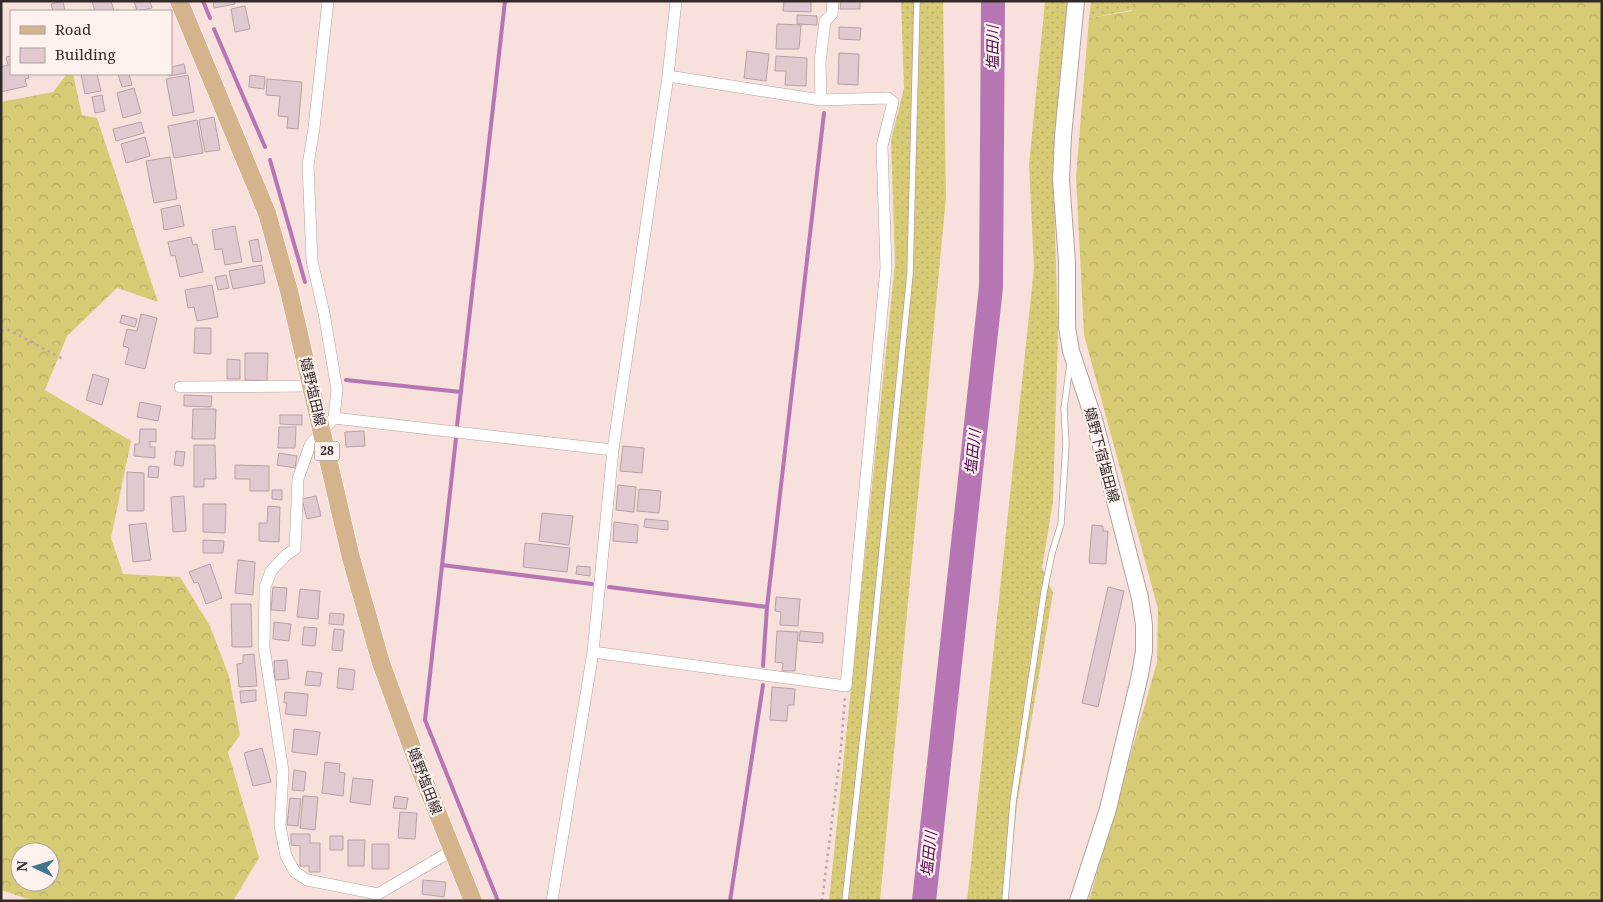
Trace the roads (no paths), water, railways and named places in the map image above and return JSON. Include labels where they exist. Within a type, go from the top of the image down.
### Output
[{"type":"main road","name":"嬉野塩田線","points":[[179,1],[267,212],[289,291],[312,386],[328,424],[351,558],[380,663],[473,901]]},
{"type":"main road","name":"嬉野下宿塩田線","points":[[1076,1],[1062,180],[1067,262],[1067,327],[1071,351],[1095,423],[1140,598],[1144,625],[1144,651],[1140,675],[1110,800],[1078,901]]},
{"type":"street","points":[[328,1],[308,165],[312,261],[324,313],[337,390],[328,424],[310,445],[298,479],[295,548],[271,571],[265,587],[264,647],[283,771],[280,826],[286,856],[295,872],[307,880],[378,894],[453,850]]},
{"type":"street","points":[[552,901],[593,652],[613,450],[668,76],[676,1]]},
{"type":"street","points":[[821,100],[820,62],[826,22],[832,14],[833,1]]},
{"type":"street","points":[[593,652],[846,686],[886,268],[882,146],[893,102],[888,98],[821,100],[668,76]]},
{"type":"street","points":[[180,387],[312,386]]},
{"type":"street","points":[[328,424],[613,450]]},
{"type":"lane","points":[[845,901],[910,274],[917,1]]},
{"type":"lane","points":[[1005,901],[1013,803],[1043,602],[1052,553],[1061,524],[1066,444],[1064,409],[1071,351]]},
{"type":"waterway","points":[[203,1],[210,18]]},
{"type":"waterway","points":[[457,426],[505,1]]},
{"type":"waterway","name":"塩田川","points":[[924,901],[991,287],[993,1]]},
{"type":"waterway","points":[[214,29],[265,147]]},
{"type":"waterway","points":[[767,607],[824,113]]},
{"type":"waterway","points":[[270,160],[305,282]]},
{"type":"waterway","points":[[346,380],[461,392]]},
{"type":"waterway","points":[[456,438],[425,720],[498,901]]},
{"type":"waterway","points":[[442,565],[592,584]]},
{"type":"waterway","points":[[609,587],[767,607],[763,666]]},
{"type":"waterway","points":[[730,901],[763,685]]}]
